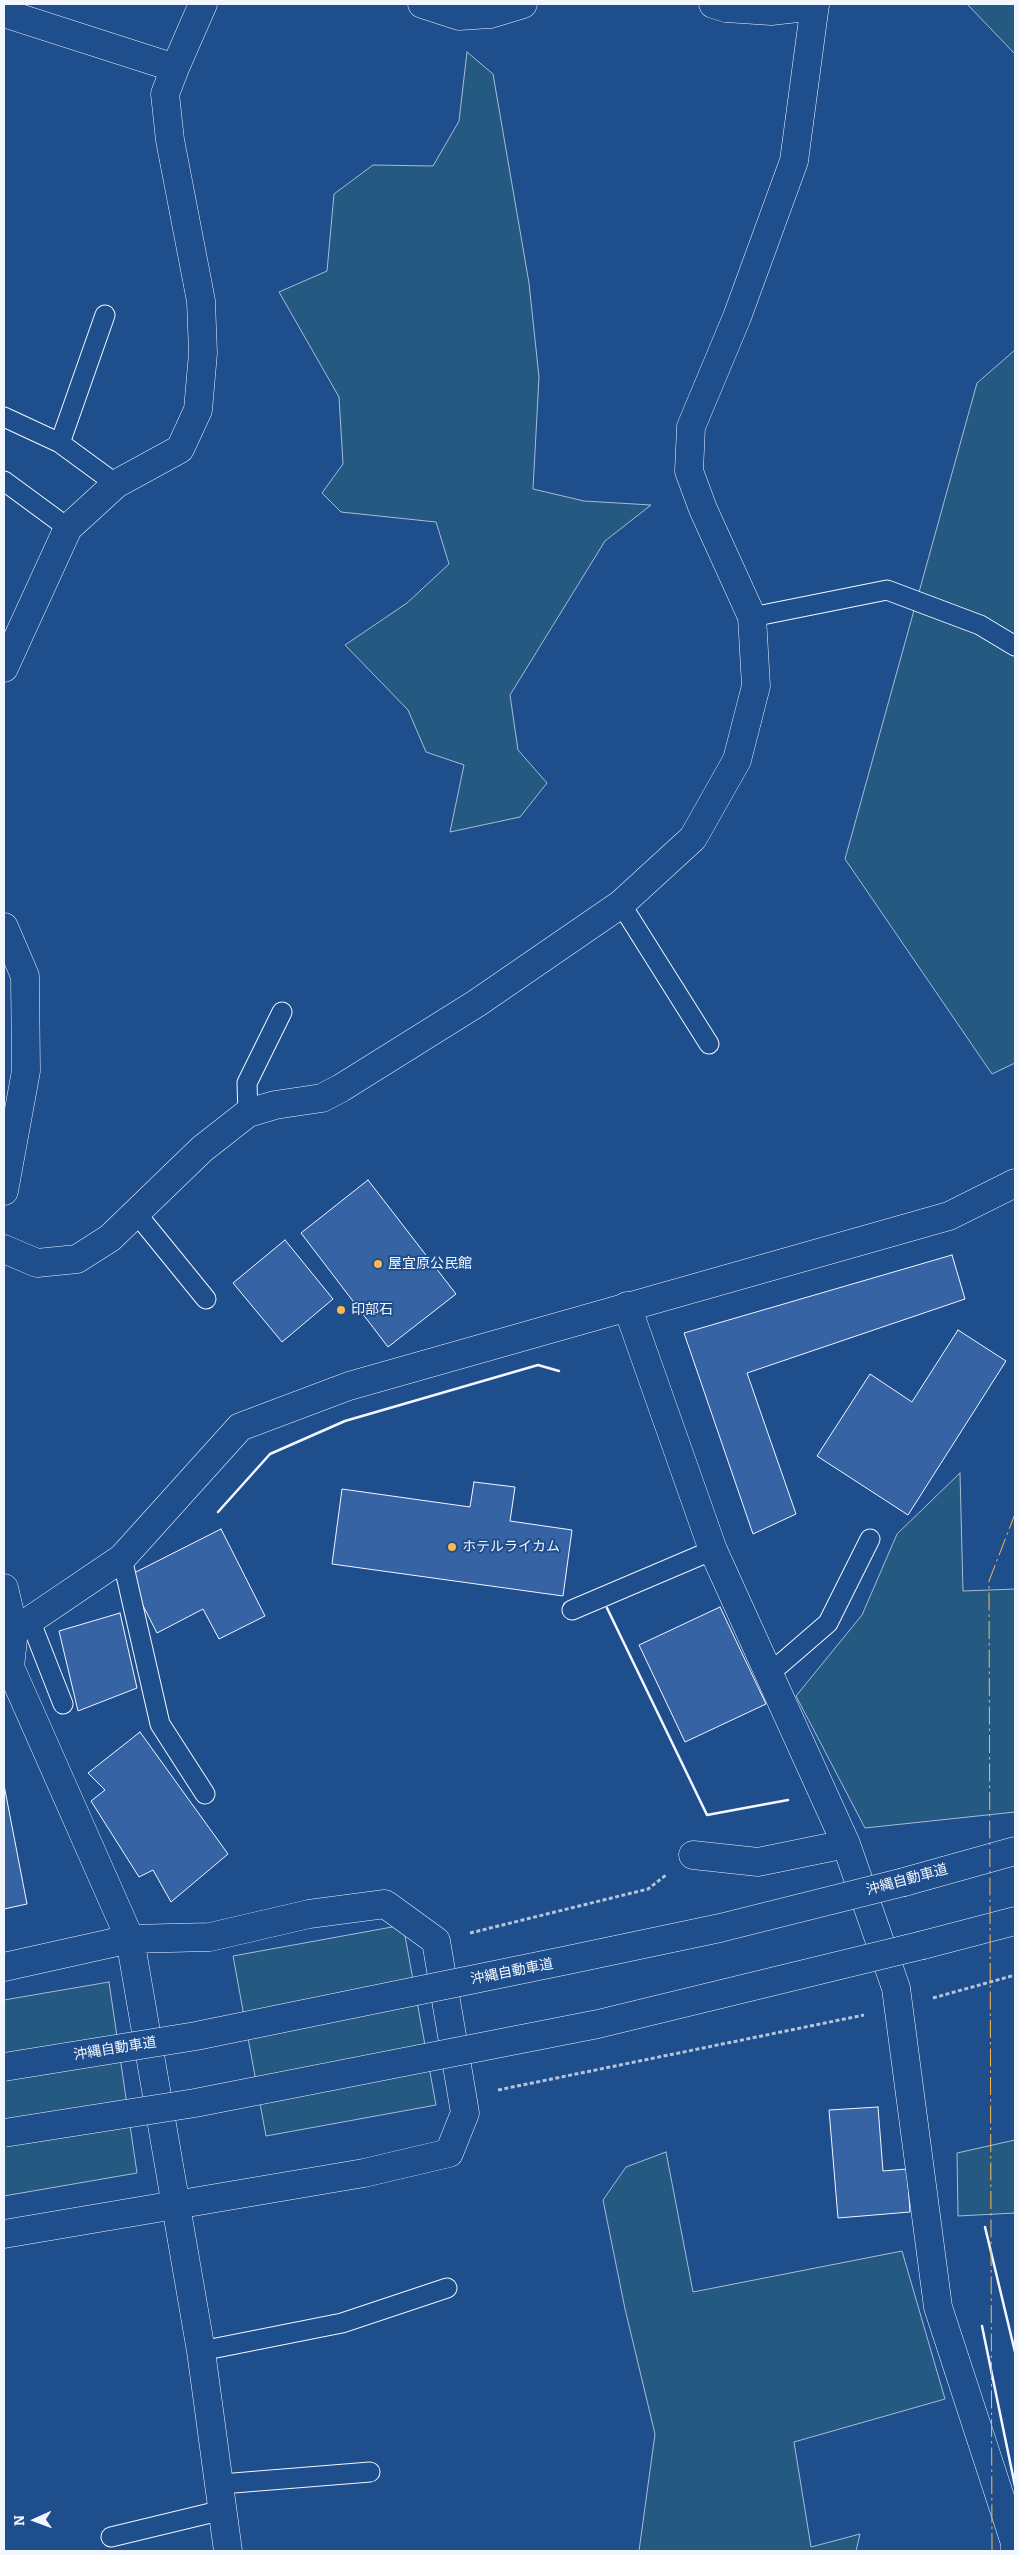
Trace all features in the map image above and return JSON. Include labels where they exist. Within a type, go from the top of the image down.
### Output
[{"type":"main road","points":[[4,668],[68,528],[116,484],[180,449],[198,410],[203,353],[201,301],[170,140],[165,94],[174,68],[204,4]]},
{"type":"main road","points":[[422,4],[459,16],[490,14],[522,4]]},
{"type":"main road","points":[[4,1250],[37,1263],[77,1259],[110,1238],[202,1149],[248,1114],[275,1105],[322,1098],[341,1088],[477,1003],[621,904],[693,838],[737,760],[756,686],[752,617],[703,509],[689,471],[691,427],[737,317],[794,161],[815,5],[771,11],[726,8],[713,4]]},
{"type":"main road","points":[[4,14],[174,68]]},
{"type":"main road","points":[[4,927],[25,976],[26,1072],[4,1191]]},
{"type":"main road","points":[[16,1630],[122,1558],[240,1427],[349,1386],[949,1216],[1015,1183]]},
{"type":"main road","points":[[627,1306],[713,1550],[846,1844],[896,1988],[938,2307],[1015,2544],[1015,2551]]},
{"type":"main road","points":[[4,1588],[16,1630],[10,1667],[130,1939],[201,2350],[228,2551]]},
{"type":"main road","points":[[692,1855],[758,1862],[846,1844]]},
{"type":"main road","name":"沖縄自動車道","points":[[4,2067],[196,2036],[720,1928],[904,1882],[1015,1850]]},
{"type":"main road","points":[[4,1967],[130,1939],[210,1937],[309,1914],[385,1904],[436,1941],[465,2113],[449,2153],[364,2173],[4,2234]]},
{"type":"main road","points":[[4,2133],[195,2103],[598,2024],[1015,1921]]},
{"type":"lane","points":[[60,442],[105,315]]},
{"type":"lane","points":[[4,417],[60,442],[116,484]]},
{"type":"lane","points":[[4,481],[68,528]]},
{"type":"lane","points":[[752,617],[887,590],[980,624],[1015,646]]},
{"type":"lane","points":[[621,904],[709,1044]]},
{"type":"lane","points":[[248,1114],[247,1082],[282,1012]]},
{"type":"lane","points":[[136,1213],[206,1299]]},
{"type":"lane","points":[[769,1674],[828,1623],[870,1539]]},
{"type":"lane","points":[[572,1610],[713,1550]]},
{"type":"lane","points":[[122,1558],[160,1724],[204,1794]]},
{"type":"lane","points":[[16,1630],[63,1704]]},
{"type":"lane","points":[[201,2350],[342,2322],[446,2288]]},
{"type":"lane","points":[[111,2537],[222,2497],[370,2472]]},
{"type":"path","points":[[436,1941],[648,1889],[692,1855]]},
{"type":"path","points":[[463,2097],[899,2008],[1015,1975]]},
{"type":"shaded area","points":[[967,4],[1015,4],[1015,54]]},
{"type":"shaded area","points":[[467,52],[493,74],[529,283],[539,377],[533,489],[584,501],[651,505],[605,541],[510,695],[518,750],[547,783],[520,817],[450,832],[464,765],[426,752],[408,710],[345,645],[407,603],[449,564],[436,522],[341,512],[322,493],[343,464],[339,397],[279,292],[327,271],[334,194],[373,165],[433,166],[459,121]]},
{"type":"shaded area","points":[[1015,350],[1015,1063],[992,1074],[845,859],[977,383]]},
{"type":"shaded area","points":[[960,1473],[963,1591],[1015,1589],[1015,1812],[865,1828],[796,1696],[862,1615],[897,1534]]},
{"type":"shaded area","points":[[403,1925],[436,2105],[266,2136],[233,1956]]},
{"type":"shaded area","points":[[109,1982],[137,2173],[4,2196],[4,2000]]},
{"type":"shaded area","points":[[1015,2140],[1015,2213],[958,2216],[957,2153]]},
{"type":"shaded area","points":[[666,2152],[693,2292],[902,2251],[945,2399],[794,2442],[811,2547],[860,2534],[856,2551],[639,2551],[655,2434],[625,2309],[603,2200],[626,2167]]},
{"type":"building","name":"屋宜原公民館","points":[[368,1180],[456,1294],[388,1347],[301,1233]]},
{"type":"building","points":[[285,1240],[333,1299],[282,1342],[233,1283]]},
{"type":"building","points":[[952,1255],[965,1299],[747,1373],[796,1514],[753,1534],[684,1333]]},
{"type":"building","points":[[958,1330],[1006,1361],[908,1515],[817,1456],[870,1374],[912,1402]]},
{"type":"building","name":"ホテルライカム","points":[[474,1482],[515,1487],[510,1521],[572,1530],[563,1596],[332,1564],[342,1489],[470,1507]]},
{"type":"building","points":[[221,1529],[265,1616],[219,1639],[203,1609],[157,1633],[128,1576]]},
{"type":"building","points":[[720,1607],[766,1704],[685,1742],[639,1645]]},
{"type":"building","points":[[120,1613],[137,1688],[78,1711],[59,1631]]},
{"type":"building","points":[[140,1732],[228,1854],[171,1902],[153,1870],[139,1877],[91,1801],[105,1790],[88,1773]]},
{"type":"building","points":[[4,1785],[27,1904],[4,1909]]},
{"type":"building","points":[[878,2107],[883,2171],[907,2169],[910,2212],[838,2218],[829,2110]]},
{"type":"wall","points":[[218,1512],[270,1454],[345,1421],[538,1365],[559,1371]]},
{"type":"wall","points":[[607,1608],[707,1815],[788,1800]]},
{"type":"wall","points":[[985,2227],[1015,2352]]},
{"type":"wall","points":[[982,2326],[1015,2486]]},
{"type":"power","points":[[992,2551],[989,1581],[1015,1514]]},
{"type":"place","name":"屋宜原公民館","points":[[378,1264]]},
{"type":"place","name":"印部石","points":[[341,1310]]},
{"type":"place","name":"ホテルライカム","points":[[452,1547]]}]
